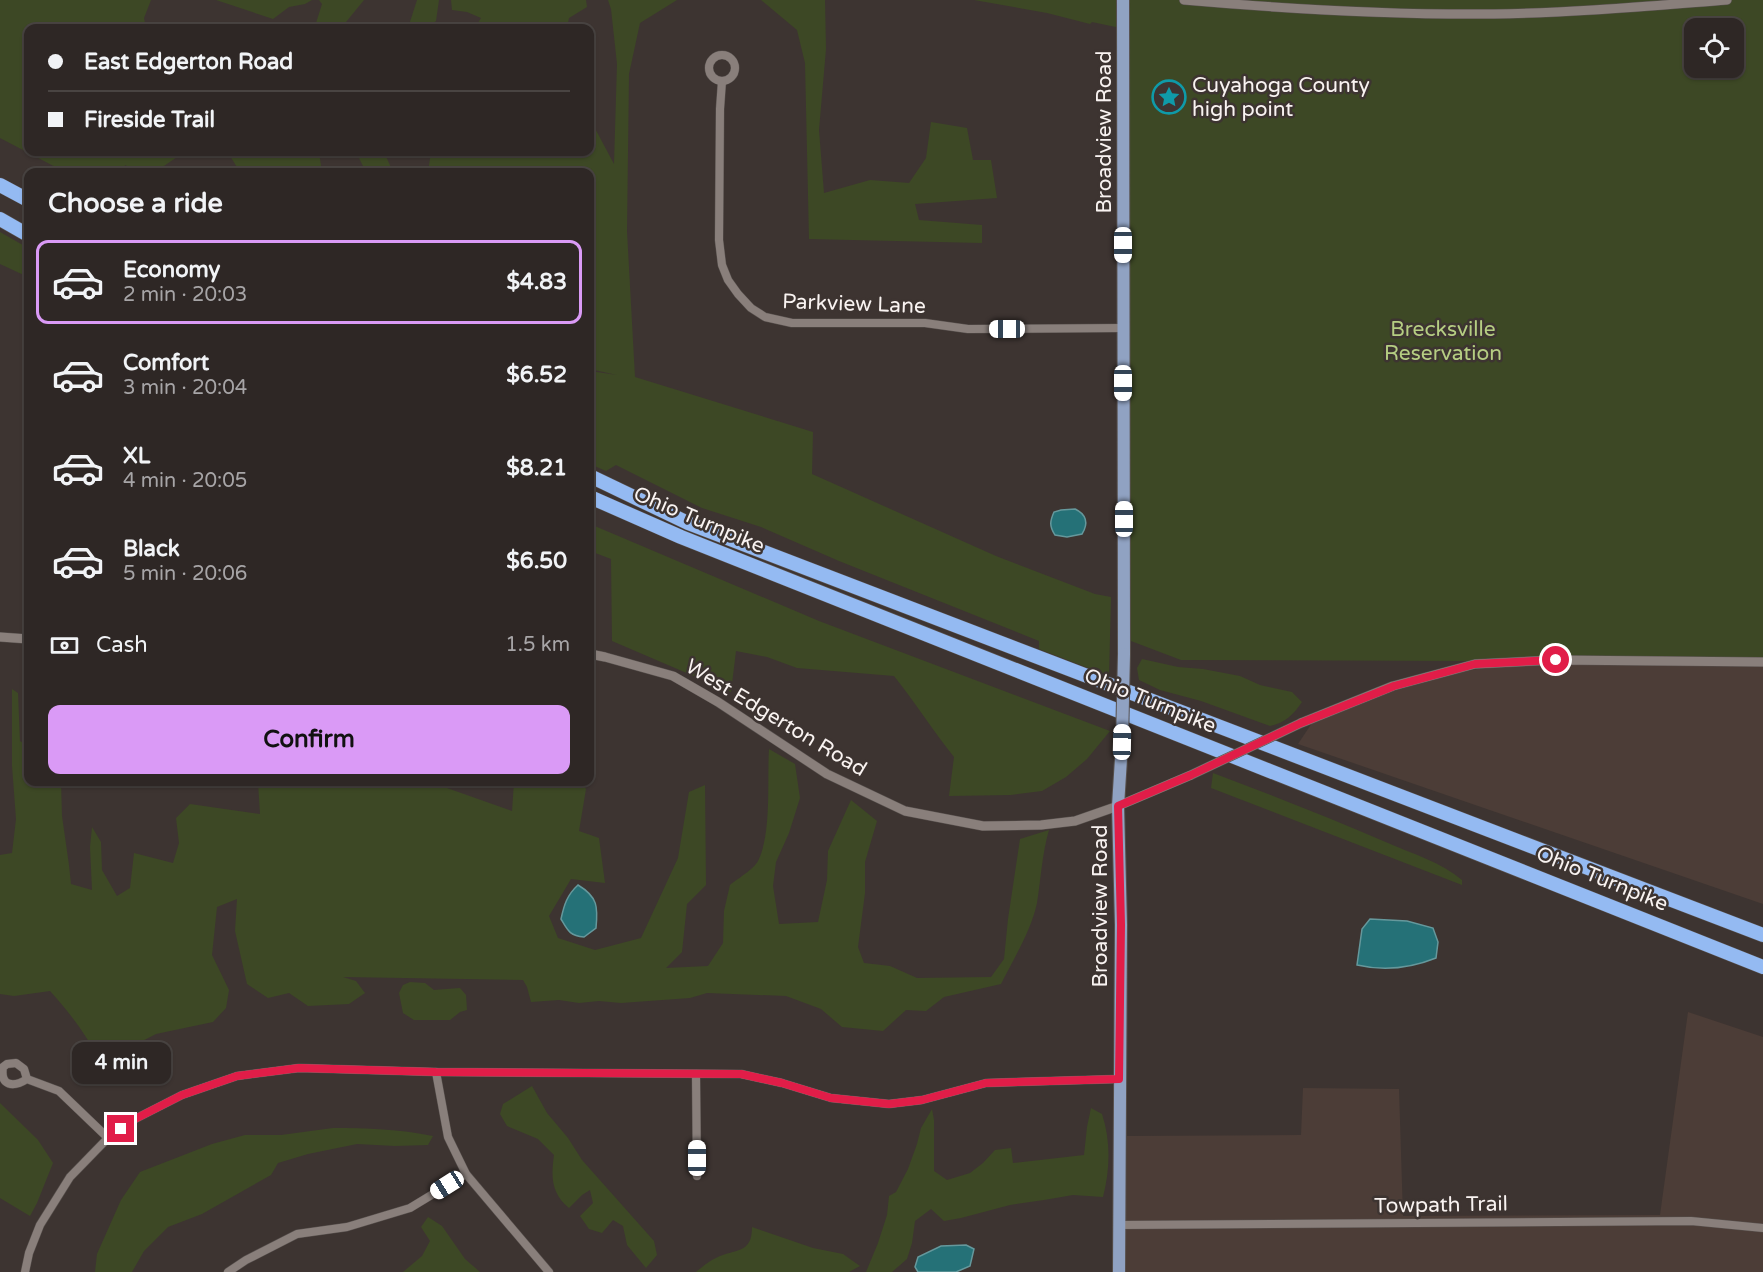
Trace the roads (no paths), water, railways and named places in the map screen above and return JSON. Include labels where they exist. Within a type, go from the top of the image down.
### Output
[{"type":"highway","points":[[0,185],[24,198]]},
{"type":"highway","points":[[0,219],[24,233]]},
{"type":"highway","name":"Ohio Turnpike","points":[[594,478],[688,523],[1763,935]]},
{"type":"highway","name":"Ohio Turnpike","points":[[594,499],[681,537],[1762,967]]},
{"type":"main road","name":"Broadview Road","points":[[1119,1272],[1121,925],[1118,806],[1124,654],[1124,0]]},
{"type":"street","points":[[1184,0],[1321,11],[1495,14],[1611,9],[1727,0]]},
{"type":"street","name":"Parkview Lane","points":[[722,81],[720,240],[722,265],[728,280],[738,294],[765,317],[792,323],[925,323],[968,329],[1123,328]]},
{"type":"street","points":[[0,637],[24,639]]},
{"type":"street","name":"West Edgerton Road","points":[[594,655],[673,676],[718,702],[826,774],[905,811],[983,826],[1041,825],[1075,821],[1118,806],[1191,775],[1301,723],[1394,686],[1475,664],[1556,660],[1763,662]]},
{"type":"street","points":[[25,1272],[29,1253],[40,1225],[70,1177],[108,1138],[133,1120],[182,1095],[237,1076],[299,1068],[436,1072],[741,1074],[782,1083],[831,1098],[889,1104],[922,1100],[986,1083],[1119,1079]]},
{"type":"street","points":[[436,1072],[448,1137],[466,1174],[549,1272]]},
{"type":"street","points":[[696,1074],[697,1176]]},
{"type":"street","points":[[27,1078],[59,1091],[108,1138]]},
{"type":"street","points":[[228,1272],[246,1260],[297,1234],[347,1227],[410,1208],[466,1174]]},
{"type":"street","name":"Towpath Trail","points":[[1119,1225],[1691,1221],[1763,1228]]},
{"type":"water","points":[[1075,509],[1082,513],[1085,519],[1082,534],[1067,537],[1055,535],[1051,524],[1054,512]]},
{"type":"water","points":[[578,885],[593,898],[597,914],[596,928],[584,937],[570,932],[561,919],[566,900]]},
{"type":"water","points":[[1370,919],[1407,921],[1433,928],[1438,942],[1436,958],[1397,967],[1377,968],[1357,965],[1362,929]]},
{"type":"water","points":[[966,1245],[974,1249],[970,1266],[956,1272],[918,1272],[915,1267],[918,1257],[941,1246]]},
{"type":"place","name":"Cuyahoga County high point","points":[[1169,97]]},
{"type":"park label","name":"Brecksville Reservation","points":[[1443,341]]}]
